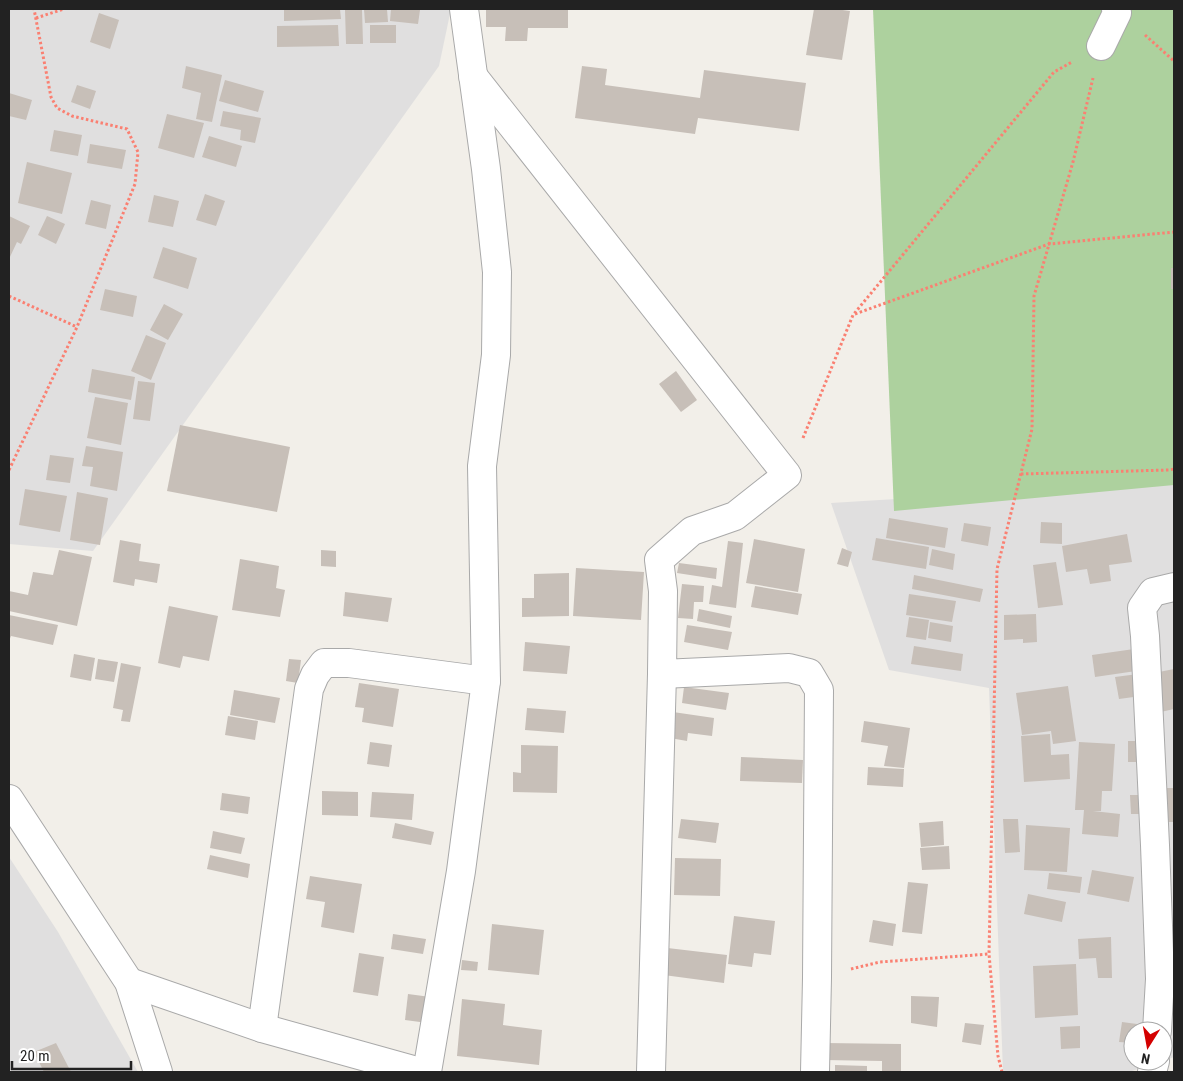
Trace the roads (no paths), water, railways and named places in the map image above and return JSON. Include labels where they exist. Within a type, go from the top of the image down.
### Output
[{"type":"street","points":[[427,1072],[461,871],[486,681],[482,466],[496,355],[496,272],[486,169],[464,9]]},
{"type":"street","points":[[1101,46],[1117,13],[1116,9]]},
{"type":"street","points":[[473,76],[787,475],[735,516],[692,531],[660,560],[662,674],[651,1072]]},
{"type":"street","points":[[1158,1021],[1160,979],[1159,950],[1142,608],[1153,592],[1174,587]]},
{"type":"street","points":[[262,1028],[309,689],[315,674],[324,663],[349,663],[486,681]]},
{"type":"street","points":[[662,674],[790,668],[809,673],[820,690],[815,1072]]},
{"type":"street","points":[[9,799],[129,982],[158,1072]]},
{"type":"street","points":[[129,982],[262,1028],[420,1072]]}]
